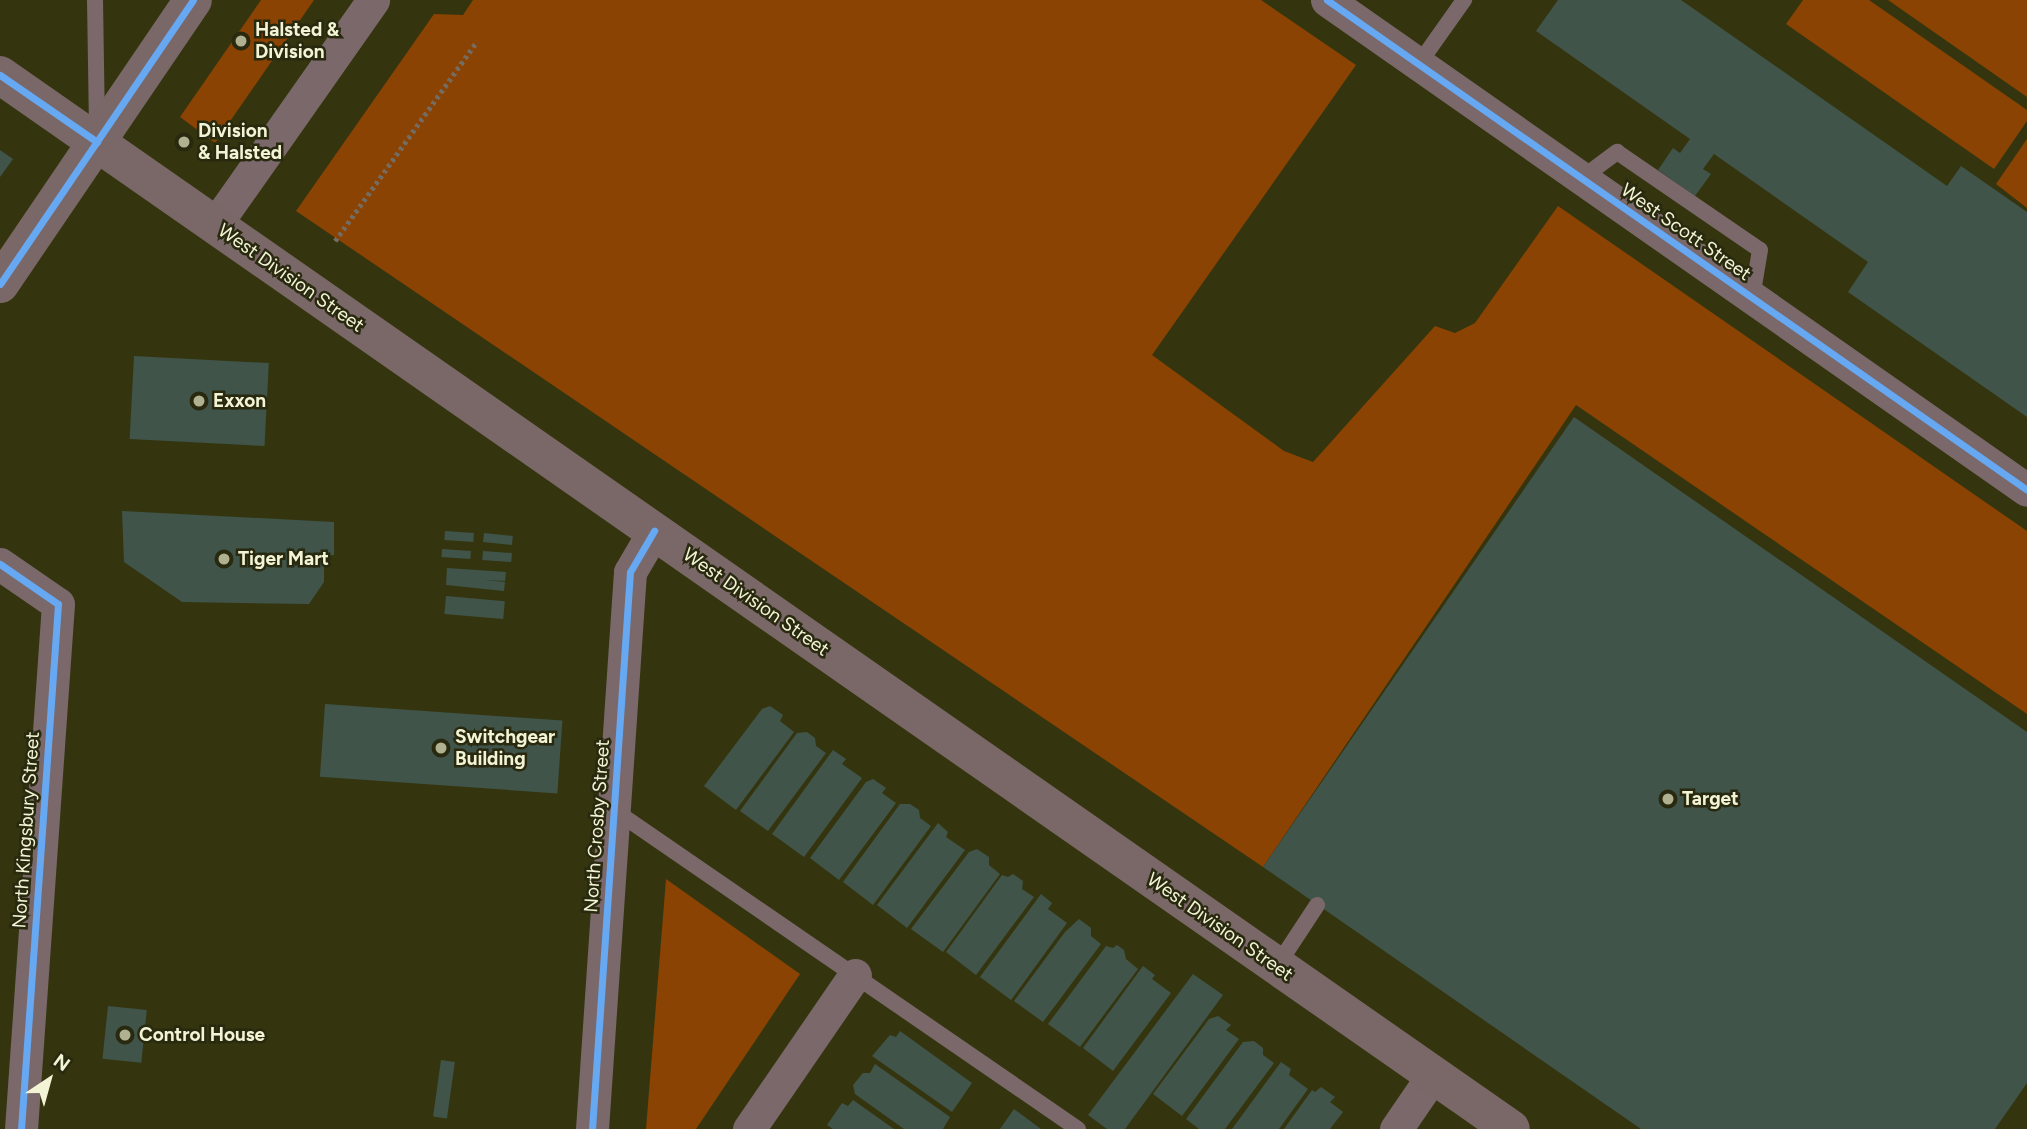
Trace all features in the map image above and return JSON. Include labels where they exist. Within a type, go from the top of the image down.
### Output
[{"type":"main road","points":[[0,284],[193,0]]},
{"type":"main road","name":"West Division Street","points":[[0,75],[1511,1129]]},
{"type":"street","points":[[215,225],[373,0]]},
{"type":"street","name":"West Scott Street","points":[[1327,0],[2027,490]]},
{"type":"street","name":"North Crosby Street","points":[[592,1129],[630,572],[654,531]]},
{"type":"street","name":"North Kingsbury Street","points":[[0,564],[58,604],[21,1129]]},
{"type":"street","points":[[749,1129],[855,975]]},
{"type":"street","points":[[1396,1129],[1433,1075]]},
{"type":"lane","points":[[95,0],[97,142]]},
{"type":"lane","points":[[1418,65],[1464,0]]},
{"type":"lane","points":[[1582,178],[1617,152],[1760,250],[1752,298]]},
{"type":"lane","points":[[614,810],[855,975],[1068,1126]]},
{"type":"lane","points":[[1277,966],[1318,905]]},
{"type":"path","points":[[335,241],[477,41]]},
{"type":"shaded area","points":[[261,0],[314,0],[215,143],[180,117]]},
{"type":"shaded area","points":[[473,0],[1261,0],[1356,65],[1152,355],[1284,451],[1313,462],[1435,326],[1455,333],[1475,323],[1558,206],[2027,531],[2027,714],[1576,405],[1263,867],[296,211],[434,14],[463,15]]},
{"type":"shaded area","points":[[1803,0],[1869,0],[2027,110],[2027,121],[1994,169],[1786,24]]},
{"type":"shaded area","points":[[1888,0],[2027,0],[2027,97]]},
{"type":"shaded area","points":[[2027,139],[2027,208],[1996,184]]},
{"type":"shaded area","points":[[666,879],[800,974],[696,1129],[646,1129]]},
{"type":"building","points":[[1558,0],[1681,0],[1947,186],[1961,166],[2027,212],[2027,417],[1848,292],[1868,262],[1714,154],[1703,169],[1711,174],[1695,196],[1658,170],[1673,148],[1680,153],[1690,139],[1536,31]]},
{"type":"building","points":[[0,150],[13,159],[0,177]]},
{"type":"building","name":"Exxon","points":[[134,356],[269,363],[264,446],[130,439]]},
{"type":"building","name":"Target","points":[[1574,417],[2027,732],[2027,1083],[1995,1129],[1641,1129],[1263,867]]},
{"type":"building","name":"Tiger Mart","points":[[122,511],[334,522],[334,555],[324,556],[324,582],[309,604],[182,602],[124,562]]},
{"type":"building","points":[[445,531],[474,533],[473,542],[444,540]]},
{"type":"building","points":[[484,533],[513,536],[512,545],[483,542]]},
{"type":"building","points":[[442,549],[471,551],[470,559],[441,557]]},
{"type":"building","points":[[483,551],[512,553],[511,562],[482,560]]},
{"type":"building","points":[[447,568],[506,572],[505,581],[485,580],[505,582],[504,591],[446,585]]},
{"type":"building","points":[[446,596],[505,601],[503,619],[444,614]]},
{"type":"building","name":"Switchgear Building","points":[[325,704],[562,721],[557,793],[320,777]]},
{"type":"building","points":[[770,706],[783,715],[780,721],[794,732],[736,810],[704,786],[762,709]]},
{"type":"building","points":[[807,732],[815,738],[816,746],[826,753],[768,831],[740,811],[797,733]]},
{"type":"building","points":[[833,750],[846,759],[842,764],[862,778],[804,857],[772,834]]},
{"type":"building","points":[[873,779],[886,788],[882,793],[896,803],[839,880],[810,858],[866,782]]},
{"type":"building","points":[[900,804],[910,804],[919,810],[920,818],[931,826],[873,905],[843,882]]},
{"type":"building","points":[[938,823],[948,832],[946,837],[965,850],[907,928],[877,905]]},
{"type":"building","points":[[977,849],[989,857],[989,865],[1000,874],[943,952],[911,929],[969,852]]},
{"type":"building","points":[[1013,874],[1023,881],[1022,889],[1034,897],[976,975],[946,952],[1002,875],[1008,877]]},
{"type":"building","points":[[1041,894],[1052,903],[1048,909],[1067,923],[1011,1000],[980,977]]},
{"type":"building","points":[[1079,919],[1091,928],[1091,936],[1101,944],[1043,1022],[1014,1001],[1065,932]]},
{"type":"building","points":[[1117,945],[1124,950],[1126,959],[1138,969],[1080,1047],[1048,1024],[1106,946],[1113,948]]},
{"type":"building","points":[[1143,966],[1155,975],[1152,979],[1171,993],[1113,1071],[1083,1048]]},
{"type":"building","points":[[1193,974],[1223,995],[1125,1129],[1107,1129],[1088,1115]]},
{"type":"building","name":"Control House","points":[[108,1006],[147,1010],[141,1063],[102,1059]]},
{"type":"building","points":[[1218,1016],[1231,1025],[1226,1030],[1239,1039],[1182,1116],[1153,1094],[1209,1019]]},
{"type":"building","points":[[900,1031],[972,1083],[952,1112],[872,1056],[890,1035],[896,1037]]},
{"type":"building","points":[[1254,1041],[1263,1048],[1263,1055],[1274,1063],[1225,1129],[1199,1129],[1186,1119],[1243,1042]]},
{"type":"building","points":[[441,1060],[455,1062],[447,1118],[433,1116]]},
{"type":"building","points":[[1281,1062],[1291,1069],[1289,1075],[1308,1089],[1279,1129],[1232,1129]]},
{"type":"building","points":[[875,1064],[950,1117],[943,1129],[904,1129],[855,1094],[853,1085],[863,1073],[870,1073]]},
{"type":"building","points":[[1321,1087],[1335,1097],[1330,1102],[1343,1112],[1330,1129],[1284,1129],[1312,1090],[1315,1092]]},
{"type":"building","points":[[853,1100],[894,1129],[833,1129],[827,1125],[842,1103],[848,1106]]},
{"type":"building","points":[[1014,1109],[1041,1129],[1000,1129]]},
{"type":"cycle path","points":[[0,284],[193,0]]},
{"type":"cycle path","points":[[1327,0],[2027,490]]},
{"type":"cycle path","points":[[0,75],[97,142]]},
{"type":"cycle path","points":[[592,1129],[630,572],[654,531]]},
{"type":"cycle path","points":[[0,564],[58,604],[21,1129]]},
{"type":"place","name":"Halsted & Division","points":[[241,41]]},
{"type":"place","name":"Division & Halsted","points":[[184,142]]},
{"type":"place","name":"Exxon","points":[[199,401]]},
{"type":"place","name":"Tiger Mart","points":[[224,559]]},
{"type":"place","name":"Switchgear Building","points":[[441,748]]},
{"type":"place","name":"Target","points":[[1668,799]]},
{"type":"place","name":"Control House","points":[[125,1035]]}]
